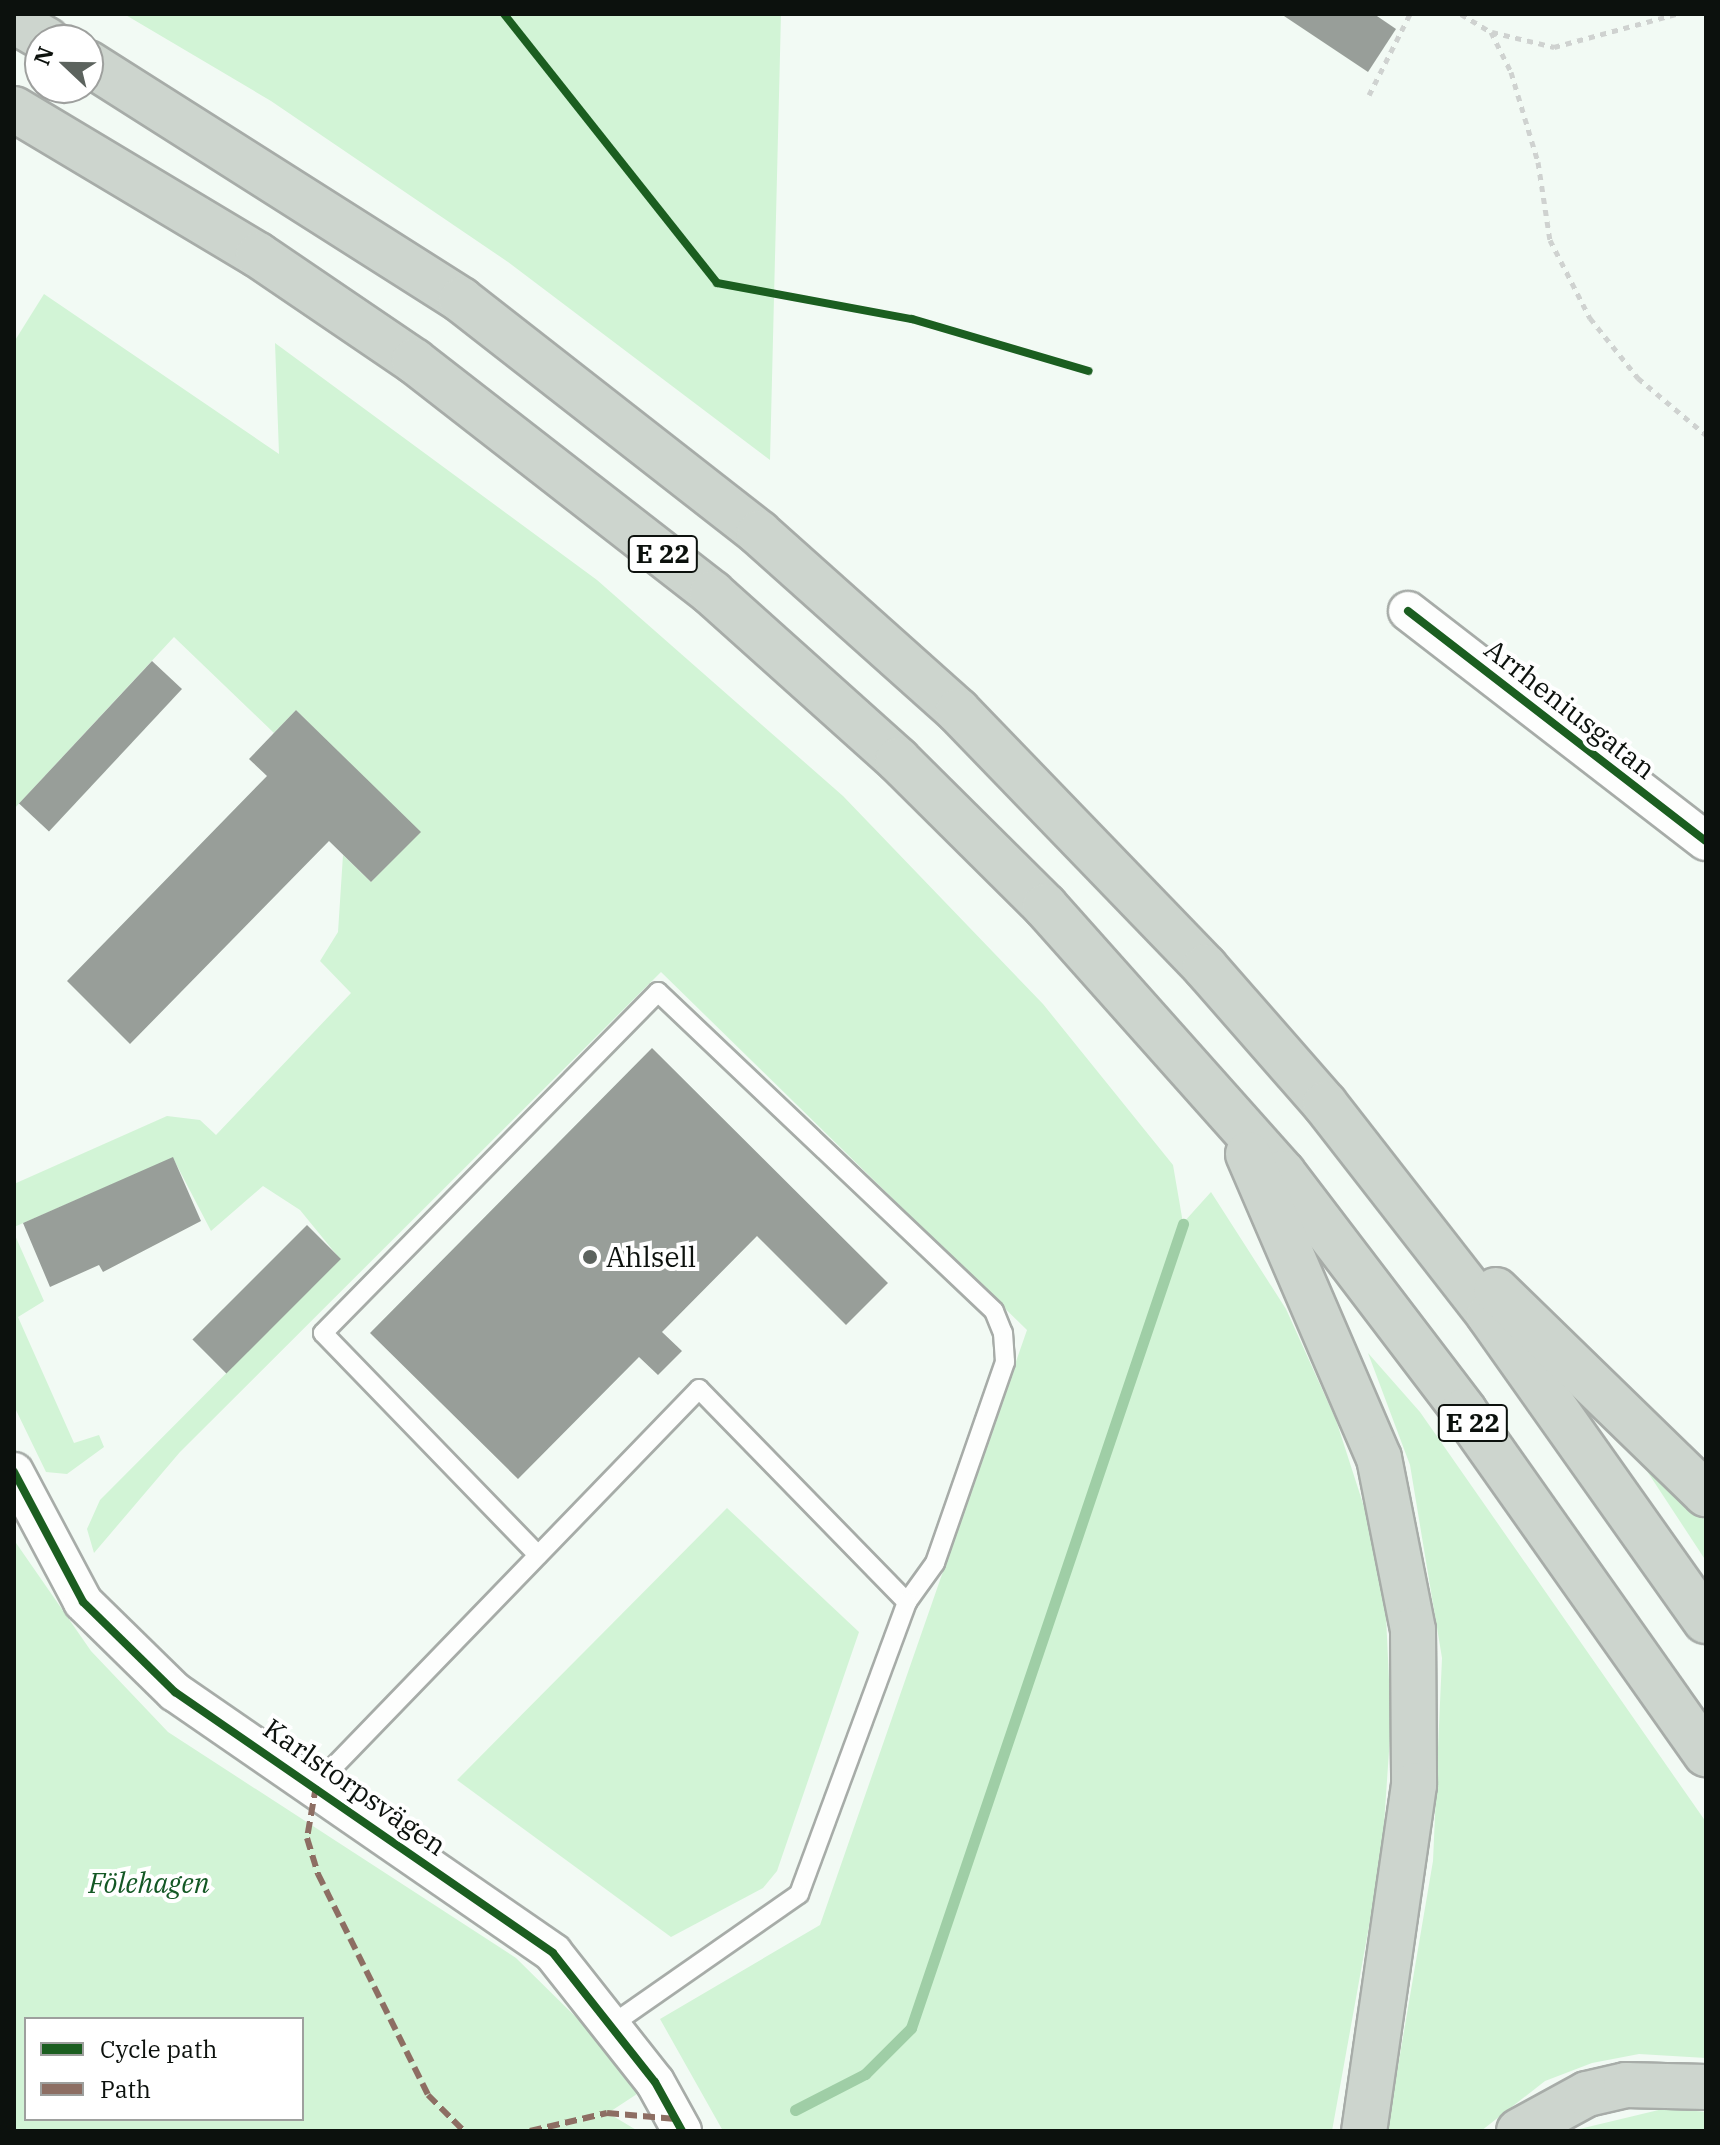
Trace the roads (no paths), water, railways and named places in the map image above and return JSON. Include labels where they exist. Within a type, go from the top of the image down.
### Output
[{"type":"highway","name":"E 22","points":[[104,73],[461,300],[759,533],[958,711],[1078,830],[1409,1207],[1706,1621]]},
{"type":"highway","name":"E 22","points":[[14,109],[349,317],[676,564],[921,783],[1045,906],[1226,1105],[1464,1411],[1706,1754]]},
{"type":"highway","points":[[1226,1105],[1379,1458],[1413,1630],[1412,1813],[1364,2131]]},
{"type":"highway","points":[[1409,1207],[1706,1494]]},
{"type":"highway","points":[[1519,2131],[1587,2094],[1626,2085],[1706,2087]]},
{"type":"street","name":"Arrheniusgatan","points":[[1408,611],[1706,841]]},
{"type":"street","name":"Karlstorpsvägen","points":[[14,1472],[83,1602],[175,1692],[316,1785],[553,1953],[610,2026],[682,2131]]},
{"type":"lane","points":[[538,1555],[323,1333],[658,992],[994,1311],[1003,1333],[1005,1362],[935,1563],[907,1602],[799,1894],[610,2026]]},
{"type":"lane","points":[[316,1785],[699,1389],[907,1602]]},
{"type":"waterway","points":[[795,2110],[865,2074],[911,2028],[1183,1224]]},
{"type":"place","name":"Ahlsell","points":[[590,1257]]},
{"type":"park label","name":"Fölehagen","points":[[149,1883]]}]
